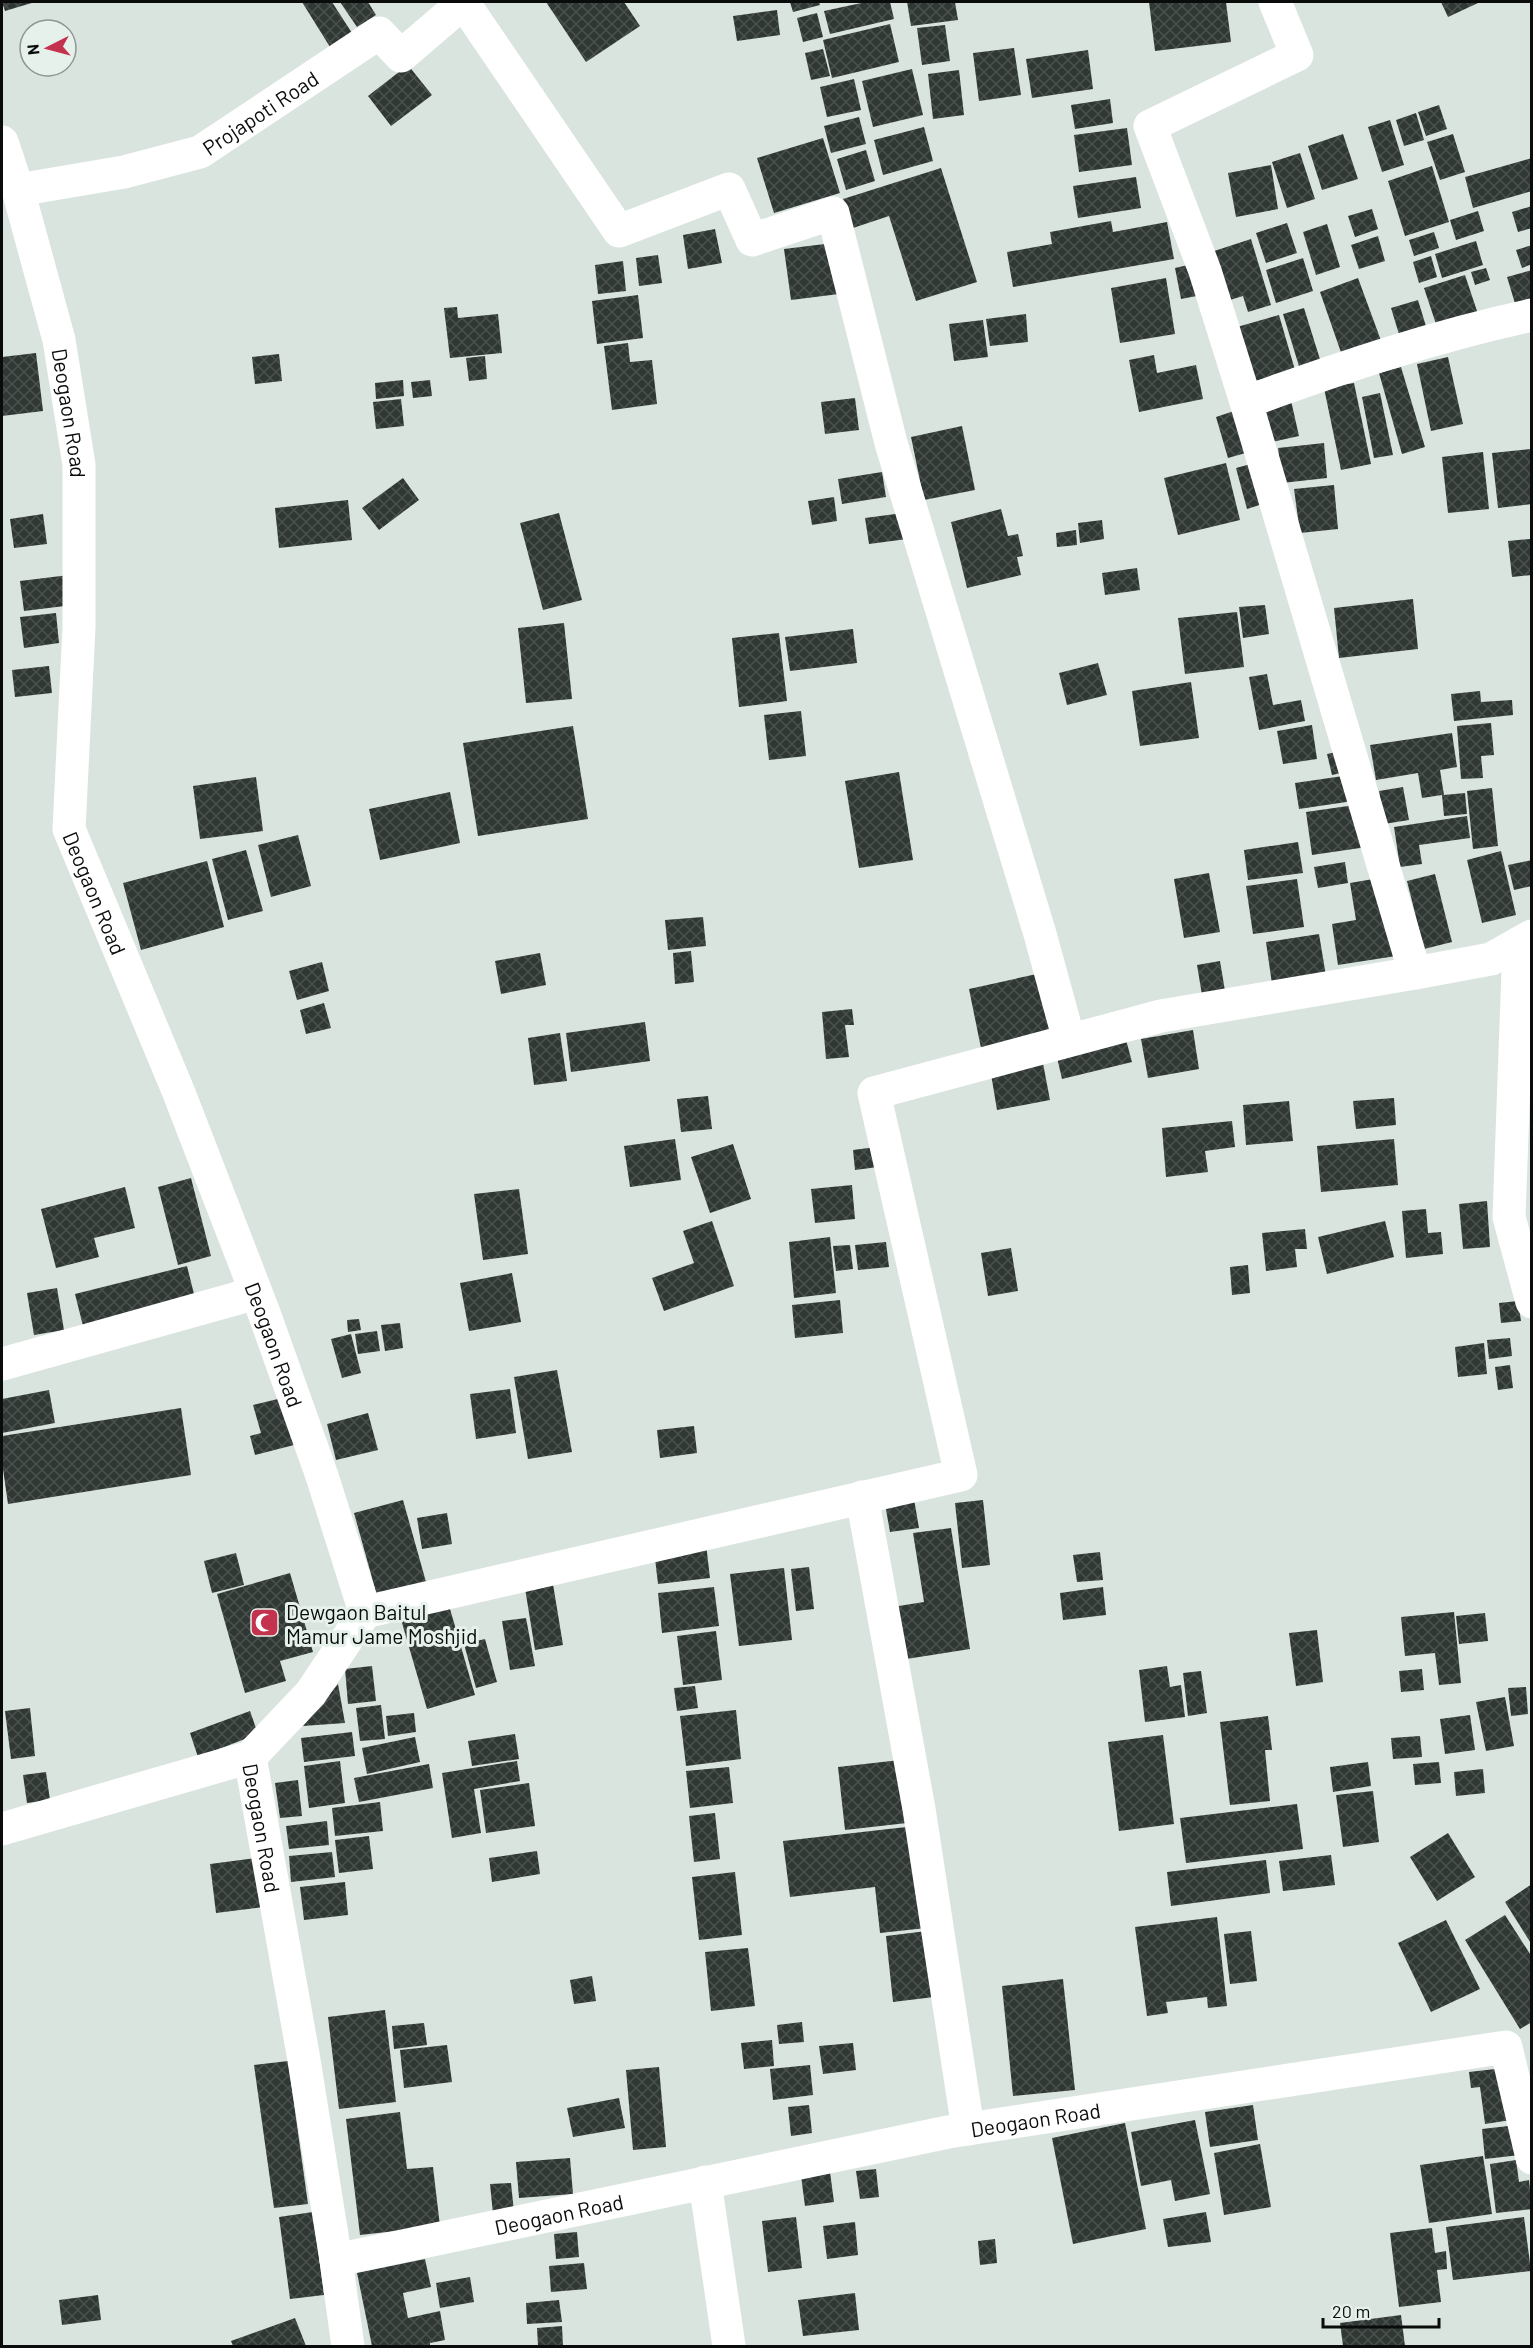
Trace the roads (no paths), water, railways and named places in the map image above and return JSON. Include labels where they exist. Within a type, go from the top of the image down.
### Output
[{"type":"street","points":[[463,2],[619,231],[729,189],[752,240],[833,213],[891,443],[1040,934],[1069,1040]]},
{"type":"street","name":"Projapoti Road","points":[[18,190],[124,172],[200,152],[379,33],[401,56],[463,2]]},
{"type":"street","points":[[1275,2],[1297,55],[1150,126],[1205,271],[1246,402],[1415,973]]},
{"type":"street","name":"Deogaon Road","points":[[2,142],[18,190],[59,340],[79,465],[79,627],[69,830],[179,1093],[256,1293],[322,1476],[365,1612],[311,1694],[250,1757],[303,2054],[336,2260],[968,2129],[1519,2046],[1532,2158]]},
{"type":"street","points":[[1246,402],[1348,365],[1468,329],[1532,315]]},
{"type":"street","points":[[365,1612],[961,1474],[874,1093],[1161,1017],[1491,959],[1525,940]]},
{"type":"street","points":[[1525,940],[1509,1217],[1532,1302]]},
{"type":"street","points":[[2,1364],[256,1293]]},
{"type":"street","points":[[862,1497],[920,1809],[968,2129]]},
{"type":"street","points":[[2,1828],[250,1757]]},
{"type":"street","points":[[705,2182],[729,2346]]},
{"type":"street","points":[[336,2260],[348,2346]]},
{"type":"place","name":"Dewgaon Baitul Mamur Jame Moshjid","points":[[265,1623]]}]
